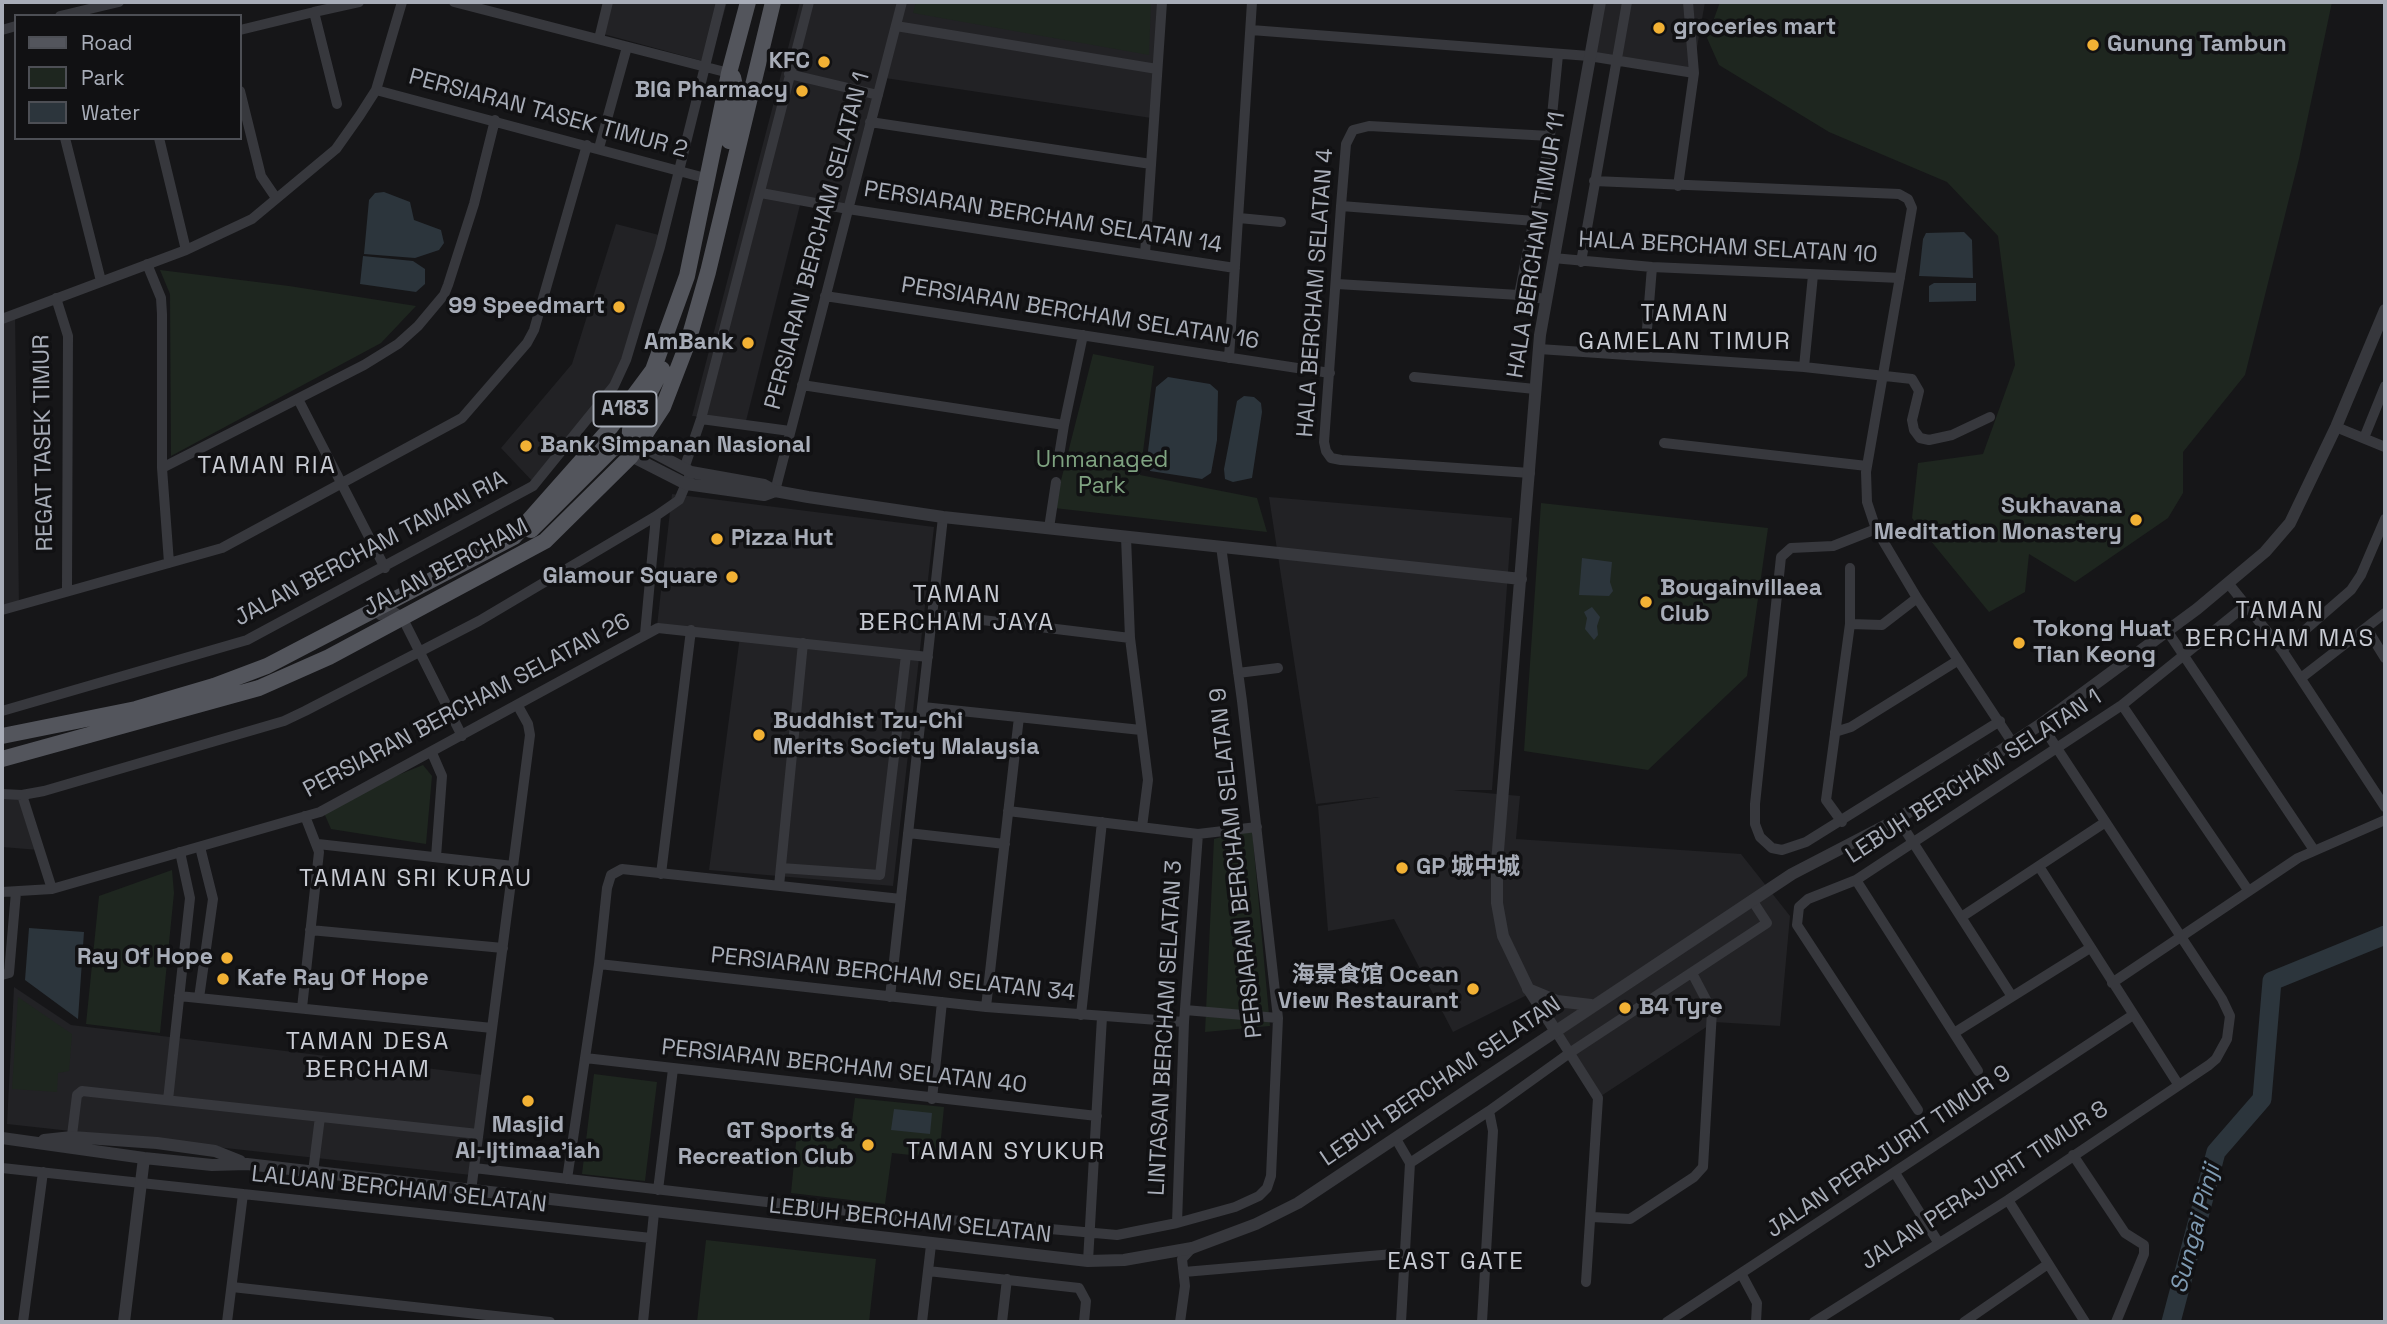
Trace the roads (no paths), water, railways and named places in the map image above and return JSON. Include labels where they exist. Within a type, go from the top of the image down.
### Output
[{"type":"main road","name":"JALAN BERCHAM","points":[[2,736],[71,724],[214,686],[267,666],[514,537],[634,398],[653,370],[687,276],[729,73],[748,2]]},
{"type":"main road","name":"JALAN BERCHAM","points":[[2,759],[259,688],[330,657],[511,562],[545,541],[633,448],[663,407],[688,342],[708,272],[774,2]]},
{"type":"main road","points":[[728,185],[725,167],[736,90],[729,73]]},
{"type":"main road","points":[[514,537],[535,529],[600,460],[617,446],[633,448],[634,422],[657,383],[667,355],[668,333]]},
{"type":"main road","points":[[2,748],[74,740]]},
{"type":"street","points":[[68,14],[119,2]]},
{"type":"street","points":[[242,30],[359,2]]},
{"type":"street","points":[[2,319],[237,228],[276,198],[336,149],[376,90],[402,2]]},
{"type":"street","points":[[454,2],[502,7],[599,39],[729,73]]},
{"type":"street","points":[[599,39],[608,2]]},
{"type":"street","name":"JALAN BERCHAM TAMAN RIA","points":[[2,711],[247,640],[533,486],[614,386],[630,348],[679,171],[721,2]]},
{"type":"street","points":[[2,794],[22,795],[284,721],[541,587],[674,505],[687,475],[809,2]]},
{"type":"street","name":"PERSIARAN BERCHAM SELATAN 1","points":[[775,491],[902,2]]},
{"type":"street","points":[[1146,254],[1162,2]]},
{"type":"street","points":[[1230,358],[1252,2]]},
{"type":"street","name":"HALA BERCHAM TIMUR 11","points":[[1555,1030],[1528,988],[1503,936],[1496,884],[1539,349],[1552,258],[1600,2]]},
{"type":"street","points":[[1581,261],[1627,2]]},
{"type":"street","points":[[1678,186],[1694,73],[1688,2]]},
{"type":"street","points":[[314,12],[337,104]]},
{"type":"street","points":[[896,26],[1157,69]]},
{"type":"street","points":[[1251,30],[1590,56],[1694,73]]},
{"type":"street","points":[[2,610],[67,589],[222,548],[462,418],[527,343],[537,323],[628,47]]},
{"type":"street","points":[[1516,295],[1535,221],[1550,136],[1558,55]]},
{"type":"street","points":[[789,74],[877,95]]},
{"type":"street","name":"PERSIARAN TASEK TIMUR 2","points":[[376,90],[709,179]]},
{"type":"street","points":[[242,99],[261,176],[276,198]]},
{"type":"street","points":[[162,468],[365,365],[398,344],[444,295],[474,204],[495,120]]},
{"type":"street","points":[[870,122],[1151,164]]},
{"type":"street","name":"HALA BERCHAM SELATAN 4","points":[[1530,472],[1331,458],[1324,442],[1337,284],[1340,206],[1348,137],[1360,126],[1550,136]]},
{"type":"street","points":[[65,140],[100,281]]},
{"type":"street","points":[[159,140],[186,250]]},
{"type":"street","points":[[1594,181],[1899,194],[1908,199],[1912,208],[1867,466],[1867,502],[1877,529],[1917,598],[2012,742]]},
{"type":"street","name":"PERSIARAN BERCHAM SELATAN 14","points":[[761,193],[848,209],[1235,268]]},
{"type":"street","points":[[1340,206],[1535,221]]},
{"type":"street","points":[[1239,218],[1281,222]]},
{"type":"street","name":"HALA BERCHAM SELATAN 10","points":[[1552,258],[1652,267],[1900,278]]},
{"type":"street","points":[[147,264],[161,298],[162,468],[169,563]]},
{"type":"street","points":[[1645,354],[1652,267]]},
{"type":"street","points":[[1804,367],[1813,275]]},
{"type":"street","points":[[1337,284],[1545,299]]},
{"type":"street","name":"PERSIARAN BERCHAM SELATAN 16","points":[[825,296],[1330,373]]},
{"type":"street","name":"REGAT TASEK TIMUR","points":[[56,298],[68,336],[67,589]]},
{"type":"street","name":"LEBUH BERCHAM SELATAN","points":[[247,1164],[930,1245],[1088,1261],[1162,1254],[1192,1248],[1256,1224],[1298,1203],[1792,874],[1898,819],[2041,724],[2168,632],[2265,552],[2290,523],[2336,427],[2385,310]]},
{"type":"street","points":[[1058,462],[1083,335]]},
{"type":"street","points":[[1539,349],[1645,354],[1883,374],[1912,379],[1919,391],[1912,420],[1914,430],[1920,438],[1929,440],[1952,435],[1990,417]]},
{"type":"street","points":[[1414,377],[1535,388]]},
{"type":"street","points":[[802,384],[1064,425]]},
{"type":"street","points":[[2364,438],[2385,386]]},
{"type":"street","points":[[298,399],[385,568]]},
{"type":"street","points":[[701,419],[790,431]]},
{"type":"street","points":[[2336,427],[2385,447]]},
{"type":"street","points":[[1664,443],[1867,466]]},
{"type":"street","points":[[633,448],[687,475],[764,495],[775,491],[943,517],[1521,579]]},
{"type":"street","points":[[1049,528],[1056,482]]},
{"type":"street","points":[[645,634],[656,516]]},
{"type":"street","points":[[890,997],[943,517]]},
{"type":"street","points":[[2281,650],[2351,590],[2361,575],[2385,519]]},
{"type":"street","points":[[1877,529],[1833,546],[1791,548],[1781,557],[1754,814],[1760,837],[1772,848],[1794,847],[1842,822],[2000,721]]},
{"type":"street","points":[[1126,537],[1129,638],[1148,780],[1142,827]]},
{"type":"street","name":"PERSIARAN BERCHAM SELATAN 9","points":[[474,1168],[827,1209],[1118,1235],[1235,1207],[1259,1196],[1267,1188],[1271,1177],[1278,1017],[1221,546]]},
{"type":"street","points":[[1842,822],[1826,800],[1850,624],[1850,568]]},
{"type":"street","points":[[2228,583],[2301,678],[2385,807]]},
{"type":"street","points":[[1850,624],[1882,625],[1917,598]]},
{"type":"street","name":"LEBUH BERCHAM SELATAN 1","points":[[1918,1110],[1797,925],[1796,912],[1803,902],[1856,880],[2122,705],[2246,605]]},
{"type":"street","points":[[350,624],[359,625],[391,610],[402,617],[462,737]]},
{"type":"street","points":[[2301,678],[2385,613]]},
{"type":"street","points":[[933,614],[1129,638]]},
{"type":"street","name":"PERSIARAN BERCHAM SELATAN 26","points":[[2,892],[52,889],[305,817],[333,806],[462,737],[639,640],[645,634],[667,628],[691,630]]},
{"type":"street","points":[[2367,629],[2385,658]]},
{"type":"street","points":[[661,874],[691,630],[928,657]]},
{"type":"street","points":[[2168,632],[2314,850]]},
{"type":"street","points":[[779,886],[803,643]]},
{"type":"street","points":[[781,868],[878,877],[906,655]]},
{"type":"street","points":[[1835,732],[1851,727],[1957,661]]},
{"type":"street","points":[[1238,673],[1278,668]]},
{"type":"street","points":[[2122,705],[2248,890]]},
{"type":"street","points":[[471,1191],[530,736],[528,724],[518,706]]},
{"type":"street","points":[[923,707],[1141,730]]},
{"type":"street","points":[[986,1007],[1019,717]]},
{"type":"street","name":"JALAN PERAJURIT TIMUR 8","points":[[1814,1322],[2008,1200],[2216,1059],[2227,1039],[2230,1016],[2041,724]]},
{"type":"street","points":[[432,752],[442,776],[436,857]]},
{"type":"street","points":[[22,795],[52,889]]},
{"type":"street","points":[[1009,811],[1198,834],[1256,827]]},
{"type":"street","points":[[302,1008],[318,844],[305,817]]},
{"type":"street","points":[[1898,819],[1963,916],[2011,995]]},
{"type":"street","points":[[2112,983],[2248,890],[2314,850],[2385,820]]},
{"type":"street","points":[[1081,1015],[1102,822]]},
{"type":"street","points":[[1963,916],[2040,868],[2104,823]]},
{"type":"street","points":[[908,833],[1005,844]]},
{"type":"street","name":"LINTASAN BERCHAM SELATAN 3","points":[[1177,1223],[1184,1016],[1198,834]]},
{"type":"street","points":[[318,844],[513,866]]},
{"type":"street","points":[[884,846],[906,849]]},
{"type":"street","points":[[200,847],[213,899],[200,998]]},
{"type":"street","points":[[168,1100],[190,898],[180,852]]},
{"type":"street","points":[[2040,868],[2178,1084]]},
{"type":"street","points":[[567,1179],[611,875],[622,869],[901,898]]},
{"type":"street","points":[[1856,880],[1978,1071]]},
{"type":"street","points":[[2,975],[9,973],[16,892]]},
{"type":"street","points":[[1410,1163],[1767,923],[1752,900]]},
{"type":"street","points":[[310,930],[503,948]]},
{"type":"street","points":[[1954,1033],[2090,948]]},
{"type":"street","name":"PERSIARAN BERCHAM SELATAN 34","points":[[599,964],[890,997],[1102,1017],[1278,1017]]},
{"type":"street","points":[[1592,1217],[1630,1219],[1694,1177],[1703,1167],[1712,1011],[1692,973]]},
{"type":"street","points":[[1528,988],[1557,1001],[1592,1005]]},
{"type":"street","points":[[179,996],[492,1028]]},
{"type":"street","points":[[932,1099],[942,1002]]},
{"type":"street","name":"JALAN PERAJURIT TIMUR 9","points":[[1667,1322],[2133,1015]]},
{"type":"street","points":[[1088,1261],[1102,1017]]},
{"type":"street","points":[[1555,1030],[1572,1052],[1598,1098],[1586,1282]]},
{"type":"street","name":"PERSIARAN BERCHAM SELATAN 40","points":[[585,1058],[1097,1116]]},
{"type":"street","points":[[659,1189],[673,1069]]},
{"type":"street","points":[[71,1143],[77,1095],[82,1091],[478,1134]]},
{"type":"street","points":[[1482,1322],[1493,1131],[1489,1111]]},
{"type":"street","points":[[313,1172],[320,1117]]},
{"type":"street","points":[[2,1138],[71,1143],[144,1158],[212,1165],[247,1164]]},
{"type":"street","points":[[71,1143],[97,1138],[215,1151],[247,1164]]},
{"type":"street","points":[[97,1138],[136,1149],[144,1158],[124,1322]]},
{"type":"street","points":[[1396,1139],[1410,1163],[1401,1322]]},
{"type":"street","points":[[144,1158],[159,1150],[198,1154],[215,1151]]},
{"type":"street","points":[[2073,1155],[2125,1233],[2144,1245],[2144,1254],[2116,1322]]},
{"type":"street","name":"LALUAN BERCHAM SELATAN","points":[[2,1168],[651,1238]]},
{"type":"street","points":[[23,1322],[43,1172]]},
{"type":"street","points":[[1895,1173],[1938,1242]]},
{"type":"street","points":[[228,1322],[243,1194]]},
{"type":"street","points":[[2008,1200],[2085,1322]]},
{"type":"street","points":[[643,1322],[654,1213]]},
{"type":"street","points":[[922,1322],[930,1245]]},
{"type":"street","points":[[1181,1322],[1185,1253],[1192,1248]]},
{"type":"street","points":[[1183,1269],[1405,1253]]},
{"type":"street","points":[[1162,1254],[1177,1259],[1183,1269]]},
{"type":"street","points":[[1964,1322],[2048,1264]]},
{"type":"street","points":[[928,1271],[1079,1288],[1086,1301],[1084,1322]]},
{"type":"street","points":[[1742,1275],[1757,1303],[1756,1322]]},
{"type":"street","points":[[1002,1322],[1007,1279]]},
{"type":"street","points":[[232,1287],[550,1322]]},
{"type":"water","points":[[384,192],[410,202],[414,220],[441,230],[444,243],[439,250],[415,258],[364,254],[369,200],[375,193]]},
{"type":"water","points":[[1964,232],[1972,240],[1973,278],[1919,276],[1926,233]]},
{"type":"water","points":[[363,256],[413,261],[425,269],[425,284],[416,292],[360,284]]},
{"type":"water","points":[[1934,283],[1976,283],[1976,301],[1929,302],[1929,286]]},
{"type":"water","points":[[1168,377],[1210,384],[1218,391],[1217,440],[1211,473],[1202,479],[1150,471],[1147,459],[1156,387]]},
{"type":"water","points":[[1244,396],[1254,397],[1261,403],[1262,412],[1252,478],[1233,482],[1225,479],[1224,469],[1237,401]]},
{"type":"water","points":[[1582,558],[1612,562],[1610,582],[1613,591],[1609,596],[1579,595]]},
{"type":"water","points":[[1592,607],[1600,617],[1598,635],[1594,640],[1585,629],[1587,618],[1584,612]]},
{"type":"water","points":[[29,928],[84,932],[78,1019],[25,980]]},
{"type":"water","points":[[894,1109],[932,1113],[930,1134],[891,1130]]},
{"type":"waterway","name":"Sungai Pinji","points":[[2171,1322],[2216,1152],[2262,1099],[2272,981],[2385,935]]},
{"type":"place","name":"groceries mart","points":[[1659,28]]},
{"type":"place","name":"Gunung Tambun","points":[[2093,45]]},
{"type":"place","name":"KFC","points":[[824,62]]},
{"type":"place","name":"BIG Pharmacy","points":[[802,91]]},
{"type":"place","name":"99 Speedmart","points":[[619,307]]},
{"type":"place","name":"AmBank","points":[[748,343]]},
{"type":"place","name":"Bank Simpanan Nasional","points":[[526,446]]},
{"type":"place","name":"Sukhavana Meditation Monastery","points":[[2136,520]]},
{"type":"place","name":"Pizza Hut","points":[[717,539]]},
{"type":"place","name":"Glamour Square","points":[[732,577]]},
{"type":"place","name":"Bougainvillaea Club","points":[[1646,602]]},
{"type":"place","name":"Tokong Huat Tian Keong","points":[[2019,643]]},
{"type":"place","name":"Buddhist Tzu-Chi Merits Society Malaysia","points":[[759,735]]},
{"type":"place","name":"GP 城中城","points":[[1402,868]]},
{"type":"place","name":"Ray Of Hope","points":[[227,958]]},
{"type":"place","name":"Kafe Ray Of Hope","points":[[223,979]]},
{"type":"place","name":"海景食馆 Ocean View Restaurant","points":[[1473,989]]},
{"type":"place","name":"B4 Tyre","points":[[1625,1008]]},
{"type":"place","name":"Masjid Al-Ijtimaa'iah","points":[[528,1101]]},
{"type":"place","name":"GT Sports & Recreation Club","points":[[868,1145]]},
{"type":"district","name":"TAMAN GAMELAN TIMUR","points":[[1685,328]]},
{"type":"district","name":"TAMAN RIA","points":[[267,466]]},
{"type":"district","name":"TAMAN BERCHAM JAYA","points":[[957,609]]},
{"type":"district","name":"TAMAN BERCHAM MAS","points":[[2280,625]]},
{"type":"district","name":"TAMAN SRI KURAU","points":[[416,879]]},
{"type":"district","name":"TAMAN DESA BERCHAM","points":[[368,1056]]},
{"type":"district","name":"TAMAN SYUKUR","points":[[1006,1152]]},
{"type":"district","name":"EAST GATE","points":[[1456,1262]]},
{"type":"park label","name":"Unmanaged Park","points":[[1102,474]]}]
